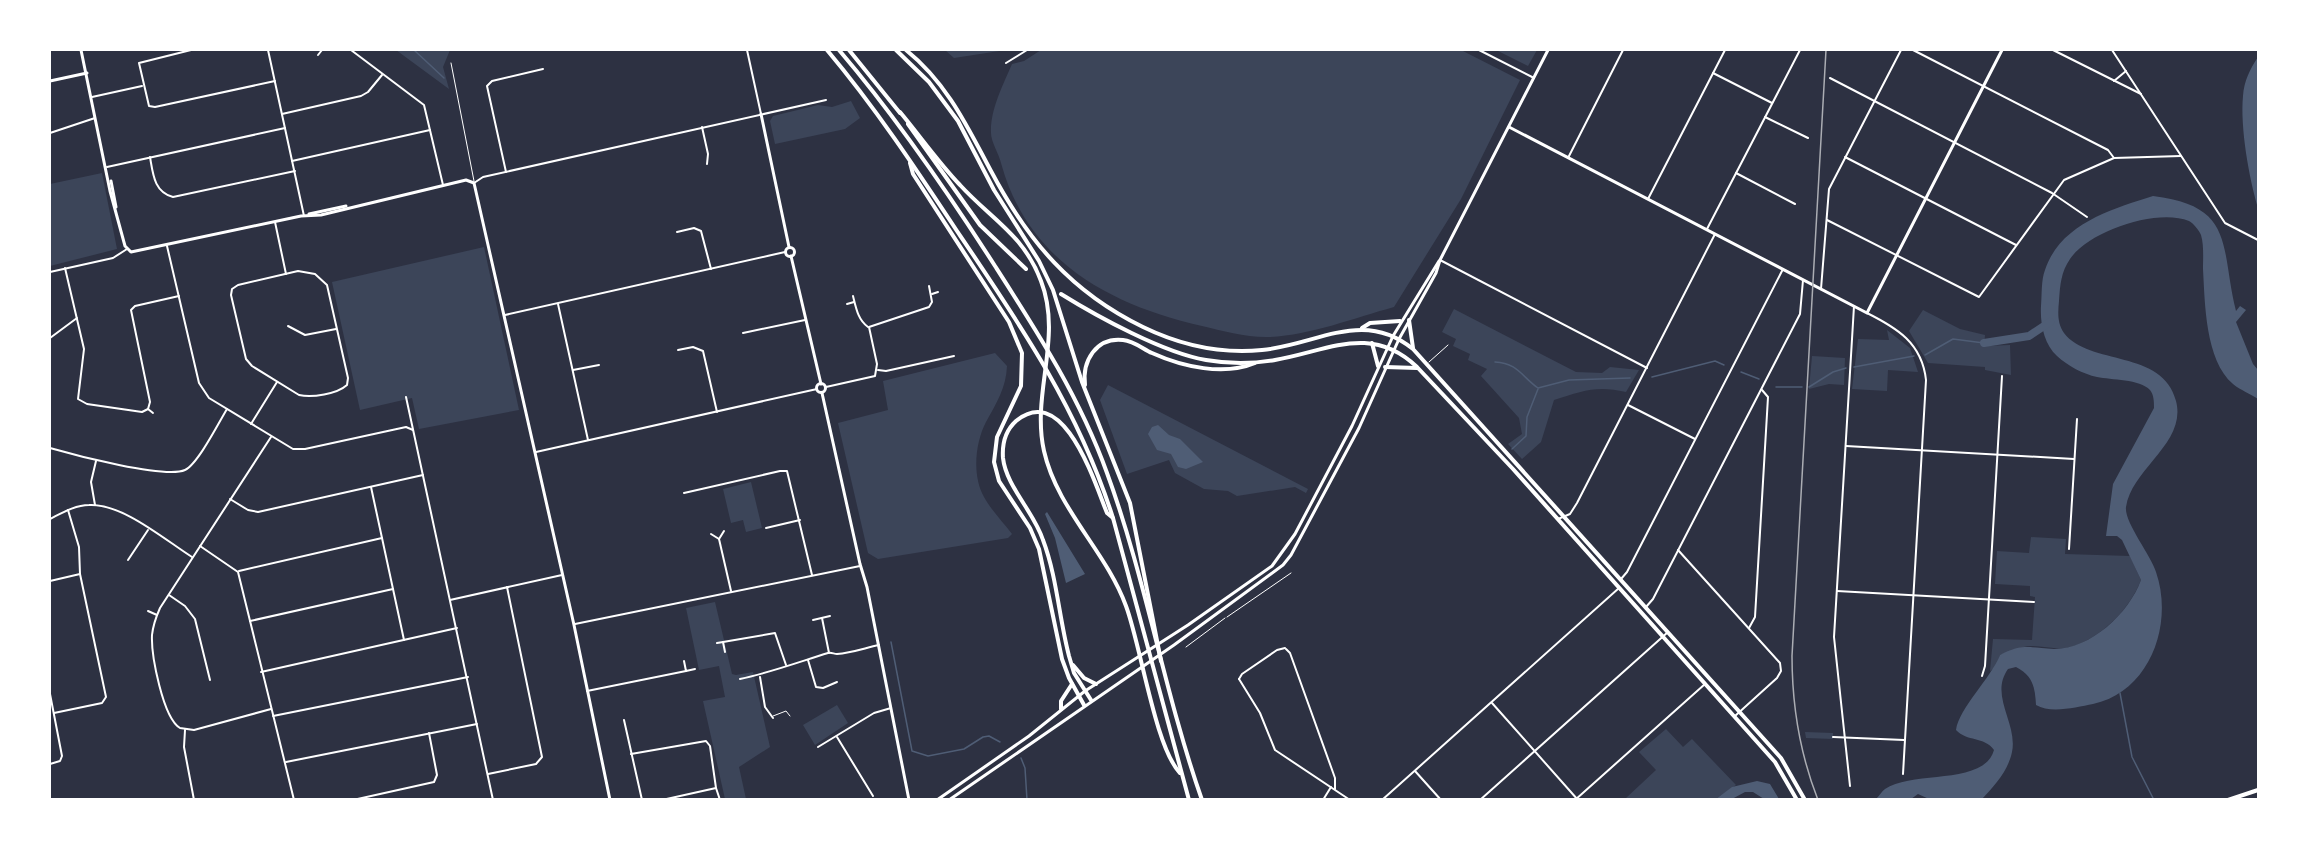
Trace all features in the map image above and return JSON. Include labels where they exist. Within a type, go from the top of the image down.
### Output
[{"type":"highway","points":[[827,50],[910,160],[1050,372],[1085,442],[1113,518],[1189,800]]},
{"type":"highway","points":[[839,50],[877,96],[952,200],[1065,379],[1097,446],[1111,484],[1155,636]]},
{"type":"highway","points":[[849,50],[957,183],[1007,228],[1026,250],[1044,288],[1050,319],[1050,346],[1041,404],[1041,430],[1051,474],[1117,585],[1173,766],[1181,774]]},
{"type":"highway","points":[[896,50],[929,82],[953,114],[994,190],[1039,261],[1053,290],[1086,392],[1130,503],[1161,663],[1202,800]]},
{"type":"highway","points":[[906,50],[925,66],[960,110],[1001,189],[1036,244],[1071,280],[1125,317],[1173,340],[1228,350],[1282,347],[1338,331],[1362,329],[1393,336],[1413,349],[1781,758],[1793,775],[1805,800]]},
{"type":"highway","points":[[900,112],[980,225],[1026,269]]},
{"type":"highway","points":[[910,160],[913,174],[1009,322],[1022,353],[1021,386],[997,437],[994,462],[999,481],[1030,528],[1039,549],[1059,651],[1072,684],[1084,705]]},
{"type":"highway","points":[[1060,294],[1181,354],[1224,363],[1255,363]]},
{"type":"highway","points":[[1409,320],[1413,349]]},
{"type":"highway","points":[[1362,329],[1370,323],[1400,321]]},
{"type":"highway","points":[[1086,392],[1084,370],[1089,357],[1102,344],[1114,340],[1126,340],[1163,358],[1192,366],[1241,369],[1255,363],[1350,342],[1372,343],[1394,350],[1417,368],[1558,519],[1786,778],[1797,800]]},
{"type":"highway","points":[[1372,343],[1378,366]]},
{"type":"highway","points":[[1385,368],[1417,368]]},
{"type":"highway","points":[[1091,700],[1072,665],[1046,547],[1034,517],[1011,483],[1004,464],[1005,437],[1015,422],[1026,416],[1037,414],[1054,417],[1063,423],[1083,457],[1107,513],[1113,518]]},
{"type":"highway","points":[[1072,665],[1084,678],[1096,684]]},
{"type":"highway","points":[[1061,709],[1061,701],[1072,684]]},
{"type":"highway","points":[[2228,800],[2259,790]]},
{"type":"street","points":[[81,50],[110,180],[110,191],[127,249]]},
{"type":"street","points":[[149,106],[137,62],[191,50]]},
{"type":"street","points":[[268,50],[304,216]]},
{"type":"street","points":[[318,55],[322,50]]},
{"type":"street","points":[[351,50],[420,101],[426,109],[443,185]]},
{"type":"street","points":[[747,50],[789,247],[794,251],[791,256]]},
{"type":"street","points":[[1006,63],[1027,50]]},
{"type":"street","points":[[1479,50],[1534,78]]},
{"type":"street","points":[[937,800],[1029,736],[1085,691],[1269,569],[1286,549],[1352,426],[1400,321],[1440,260],[1548,50]]},
{"type":"street","points":[[1568,158],[1623,50]]},
{"type":"street","points":[[1648,199],[1725,50]]},
{"type":"street","points":[[1707,229],[1800,50]]},
{"type":"street","points":[[1821,289],[1829,189],[1901,50]]},
{"type":"street","points":[[1913,50],[2108,150],[2114,158]]},
{"type":"street","points":[[1867,312],[2002,50]]},
{"type":"street","points":[[2053,50],[2141,94]]},
{"type":"street","points":[[2112,50],[2225,223],[2259,240]]},
{"type":"street","points":[[506,172],[487,86],[492,81],[543,69]]},
{"type":"street","points":[[2114,81],[2126,71]]},
{"type":"street","points":[[50,81],[87,73]]},
{"type":"street","points":[[1713,73],[1772,103]]},
{"type":"street","points":[[282,114],[361,96],[368,92],[383,74]]},
{"type":"street","points":[[1830,78],[2052,193],[2087,217]]},
{"type":"street","points":[[149,106],[155,107],[275,81]]},
{"type":"street","points":[[92,97],[142,86]]},
{"type":"street","points":[[474,183],[483,177],[826,100]]},
{"type":"street","points":[[146,110],[149,106]]},
{"type":"street","points":[[1765,117],[1808,138]]},
{"type":"street","points":[[50,133],[96,118]]},
{"type":"street","points":[[702,127],[708,154],[707,164]]},
{"type":"street","points":[[1509,127],[1867,312],[1903,334],[1914,346],[1921,360],[1926,380],[1903,774]]},
{"type":"street","points":[[107,167],[285,128]]},
{"type":"street","points":[[292,161],[431,130]]},
{"type":"street","points":[[1827,220],[1979,297],[2052,193],[2064,180],[2114,158],[2181,156]]},
{"type":"street","points":[[150,157],[156,185],[162,192],[172,197],[295,171]]},
{"type":"street","points":[[1845,157],[2016,245]]},
{"type":"street","points":[[1736,173],[1795,204]]},
{"type":"street","points":[[127,249],[136,253],[275,222],[333,212],[352,205],[466,180],[474,183]]},
{"type":"street","points":[[474,183],[563,574],[610,799]]},
{"type":"street","points":[[275,222],[286,274]]},
{"type":"street","points":[[677,232],[694,228],[701,231],[711,269]]},
{"type":"street","points":[[1558,519],[1572,512],[1715,234]]},
{"type":"street","points":[[167,246],[200,386],[207,396],[289,448],[300,450],[403,427],[413,430]]},
{"type":"street","points":[[505,315],[785,252],[789,247]]},
{"type":"street","points":[[50,272],[113,258],[127,249]]},
{"type":"street","points":[[785,252],[791,256],[821,384],[826,387],[875,376],[878,370],[869,327],[862,323],[853,296]]},
{"type":"street","points":[[949,800],[1276,572],[1291,555],[1359,428],[1385,368],[1436,273],[1440,260]]},
{"type":"street","points":[[1440,260],[1647,368]]},
{"type":"street","points":[[65,268],[84,355],[78,399],[87,404],[142,412],[148,409],[150,402],[131,310]]},
{"type":"street","points":[[1621,579],[1627,572],[1696,440],[1783,269]]},
{"type":"street","points":[[309,271],[324,281],[348,378],[347,385],[340,390],[303,396],[277,382],[246,359],[231,295],[232,289],[238,285],[286,274],[309,271]]},
{"type":"street","points":[[1646,607],[1653,599],[1800,314],[1803,279]]},
{"type":"street","points":[[869,327],[928,307],[932,302],[929,286]]},
{"type":"street","points":[[932,294],[938,292]]},
{"type":"street","points":[[131,310],[135,306],[179,296]]},
{"type":"street","points":[[846,304],[855,302]]},
{"type":"street","points":[[558,304],[588,440]]},
{"type":"street","points":[[1850,786],[1834,637],[1854,306]]},
{"type":"street","points":[[127,309],[131,310]]},
{"type":"street","points":[[50,338],[77,318]]},
{"type":"street","points":[[743,333],[807,320]]},
{"type":"street","points":[[288,326],[305,335],[337,329]]},
{"type":"street","points":[[678,350],[693,347],[703,351],[717,412]]},
{"type":"street","points":[[878,370],[886,371],[954,356]]},
{"type":"street","points":[[573,370],[599,364]]},
{"type":"street","points":[[1982,676],[1985,666],[2002,376]]},
{"type":"street","points":[[251,424],[277,382]]},
{"type":"street","points":[[536,452],[817,389],[821,384]]},
{"type":"street","points":[[822,393],[826,387]]},
{"type":"street","points":[[817,389],[822,393],[860,566],[866,581],[909,799]]},
{"type":"street","points":[[1749,628],[1755,617],[1766,441],[1768,397],[1761,389]]},
{"type":"street","points":[[406,397],[493,800]]},
{"type":"street","points":[[1628,405],[1696,440]]},
{"type":"street","points":[[148,409],[153,413]]},
{"type":"street","points":[[50,448],[96,461],[176,472],[191,466],[227,409]]},
{"type":"street","points":[[2069,549],[2077,419]]},
{"type":"street","points":[[271,437],[192,557],[157,615],[152,646],[166,710],[171,721],[185,730],[271,709]]},
{"type":"street","points":[[1845,446],[2074,459]]},
{"type":"street","points":[[95,505],[91,482],[96,461]]},
{"type":"street","points":[[684,493],[784,470],[790,477],[813,576]]},
{"type":"street","points":[[230,499],[248,510],[258,512],[423,475]]},
{"type":"street","points":[[371,487],[404,640]]},
{"type":"street","points":[[50,519],[68,510],[95,505],[116,510],[192,557]]},
{"type":"street","points":[[54,713],[98,704],[106,698],[80,574],[79,547],[68,510]]},
{"type":"street","points":[[766,528],[800,520]]},
{"type":"street","points":[[128,560],[148,529]]},
{"type":"street","points":[[724,531],[719,539],[731,592]]},
{"type":"street","points":[[711,534],[719,539]]},
{"type":"street","points":[[238,572],[382,538]]},
{"type":"street","points":[[200,546],[238,572],[294,800]]},
{"type":"street","points":[[1678,550],[1778,660],[1781,669],[1777,678],[1734,717]]},
{"type":"street","points":[[574,625],[860,566]]},
{"type":"street","points":[[50,581],[80,574]]},
{"type":"street","points":[[450,600],[563,574]]},
{"type":"street","points":[[488,774],[536,764],[542,757],[507,587]]},
{"type":"street","points":[[1382,800],[1619,588]]},
{"type":"street","points":[[250,621],[393,589]]},
{"type":"street","points":[[1837,591],[2034,602]]},
{"type":"street","points":[[169,595],[185,606],[195,619],[210,681]]},
{"type":"street","points":[[148,611],[157,615]]},
{"type":"street","points":[[813,620],[830,616]]},
{"type":"street","points":[[822,618],[829,653]]},
{"type":"street","points":[[261,672],[457,628]]},
{"type":"street","points":[[1480,800],[1668,632]]},
{"type":"street","points":[[717,643],[775,633],[786,665]]},
{"type":"street","points":[[723,642],[725,652]]},
{"type":"street","points":[[1287,643],[1286,648],[1290,653],[1336,781],[1335,789]]},
{"type":"street","points":[[740,679],[759,677],[786,665],[829,653],[837,654],[879,645]]},
{"type":"street","points":[[1286,648],[1277,650],[1237,679],[1260,713],[1275,750],[1350,800]]},
{"type":"street","points":[[808,660],[813,682],[818,688],[824,688],[837,682]]},
{"type":"street","points":[[684,661],[686,671]]},
{"type":"street","points":[[587,691],[695,669]]},
{"type":"street","points":[[273,716],[468,677]]},
{"type":"street","points":[[759,677],[765,707],[772,717]]},
{"type":"street","points":[[1491,702],[1577,799],[1705,684]]},
{"type":"street","points":[[50,694],[62,758],[50,764]]},
{"type":"street","points":[[818,747],[874,713],[891,708]]},
{"type":"street","points":[[624,720],[642,800]]},
{"type":"street","points":[[286,762],[477,724]]},
{"type":"street","points":[[185,730],[184,747],[194,800]]},
{"type":"street","points":[[353,800],[438,781],[429,733]]},
{"type":"street","points":[[836,736],[873,796]]},
{"type":"street","points":[[1833,736],[1904,740]]},
{"type":"street","points":[[631,754],[706,741],[720,800]]},
{"type":"street","points":[[1415,771],[1441,800]]},
{"type":"street","points":[[1323,800],[1331,787]]},
{"type":"street","points":[[662,800],[716,788]]},
{"type":"lane","points":[[451,63],[474,183]]},
{"type":"lane","points":[[1428,364],[1448,345]]},
{"type":"lane","points":[[1186,647],[1291,573]]},
{"type":"lane","points":[[1213,608],[1221,610],[1227,617]]},
{"type":"lane","points":[[772,717],[786,711],[790,716]]},
{"type":"shaded area","points":[[396,50],[450,50],[443,67],[449,89]]},
{"type":"shaded area","points":[[945,50],[1006,50],[954,58]]},
{"type":"shaded area","points":[[1041,50],[1461,50],[1520,80],[1461,199],[1394,307],[1317,330],[1285,336],[1262,337],[1227,332],[1168,317],[1104,291],[1076,273],[1052,252],[1030,226],[1013,197],[992,140],[991,124],[998,98],[1012,64],[1024,61]]},
{"type":"shaded area","points":[[1496,50],[1537,50],[1528,66]]},
{"type":"shaded area","points":[[2258,57],[2258,208],[2246,152],[2242,108],[2246,80]]},
{"type":"shaded area","points":[[851,101],[860,118],[845,129],[775,144],[770,121],[773,116],[818,105],[832,107]]},
{"type":"shaded area","points":[[102,173],[117,249],[50,266],[50,184]]},
{"type":"shaded area","points":[[2153,196],[2180,201],[2199,209],[2212,220],[2220,233],[2236,311],[2240,306],[2246,310],[2236,322],[2253,364],[2258,370],[2258,399],[2233,384],[2217,361],[2206,314],[2202,239],[2199,231],[2191,222],[2175,218],[2160,218],[2125,225],[2092,239],[2070,259],[2063,274],[2059,295],[2058,317],[2064,333],[2075,343],[2090,350],[2141,365],[2157,373],[2168,385],[2176,401],[2177,416],[2174,430],[2167,443],[2138,480],[2130,493],[2126,507],[2133,530],[2156,572],[2161,592],[2162,613],[2153,653],[2143,671],[2129,686],[2113,697],[2093,704],[2064,709],[2042,708],[2036,705],[2034,687],[2030,678],[2016,667],[2008,669],[2001,689],[2013,741],[2012,752],[2004,772],[1982,799],[1929,799],[1918,794],[1911,799],[1876,799],[1885,789],[1897,783],[1962,773],[1977,769],[1988,761],[1994,750],[1990,746],[1960,734],[1956,730],[1963,712],[2000,655],[2021,648],[2054,649],[2082,643],[2107,627],[2118,616],[2128,605],[2141,580],[2122,540],[2117,536],[2106,536],[2113,484],[2154,408],[2152,394],[2145,386],[2125,380],[2092,376],[2061,360],[2046,340],[2042,327],[2041,306],[2045,270],[2052,254],[2062,241],[2075,230],[2105,213]]},
{"type":"shaded area","points":[[484,247],[519,410],[419,429],[412,398],[360,410],[332,282]]},
{"type":"shaded area","points":[[1454,309],[1576,372],[1602,373],[1610,367],[1639,370],[1626,392],[1598,389],[1554,400],[1541,442],[1522,459],[1508,444],[1522,434],[1519,418],[1481,376],[1487,369],[1468,360],[1470,354],[1453,346],[1456,339],[1442,332]]},
{"type":"shaded area","points":[[1923,310],[1960,329],[1985,335],[1984,346],[2010,345],[2011,375],[1985,370],[1985,367],[1928,363],[1909,331]]},
{"type":"shaded area","points":[[1887,330],[1910,348],[1918,372],[1888,370],[1887,391],[1852,389],[1858,339],[1889,340]]},
{"type":"shaded area","points":[[995,353],[1007,366],[1005,381],[982,430],[977,449],[976,470],[984,497],[1012,534],[1008,538],[878,559],[868,553],[838,423],[888,410],[883,381]]},
{"type":"shaded area","points":[[1812,356],[1845,358],[1844,385],[1829,384],[1809,389]]},
{"type":"shaded area","points":[[1108,385],[1308,489],[1306,493],[1295,487],[1237,496],[1228,491],[1204,489],[1175,473],[1169,460],[1127,474],[1100,400]]},
{"type":"shaded area","points":[[1158,425],[1169,435],[1180,439],[1203,462],[1186,469],[1178,467],[1171,454],[1157,450],[1148,434],[1152,427]]},
{"type":"shaded area","points":[[751,482],[762,528],[746,532],[743,520],[731,523],[723,489]]},
{"type":"shaded area","points":[[1047,512],[1085,574],[1066,583],[1055,538],[1045,514]]},
{"type":"shaded area","points":[[2031,537],[2066,539],[2065,554],[2130,556],[2141,580],[2124,610],[2098,634],[2066,648],[2031,646],[2020,648],[2000,655],[1996,667],[1990,671],[1993,639],[2032,640],[2035,597],[2030,596],[2030,586],[1995,584],[1997,551],[2029,553]]},
{"type":"shaded area","points":[[715,602],[732,674],[753,672],[770,747],[739,767],[746,799],[725,799],[703,701],[725,697],[719,666],[699,670],[686,608]]},
{"type":"shaded area","points":[[837,705],[848,723],[815,745],[803,725]]},
{"type":"shaded area","points":[[1666,729],[1683,747],[1692,739],[1736,785],[1716,799],[1628,800],[1626,798],[1656,770],[1639,752]]},
{"type":"shaded area","points":[[1805,732],[1833,733],[1833,739],[1806,738]]},
{"type":"shaded area","points":[[1757,781],[1770,784],[1779,799],[1764,799],[1753,792],[1745,792],[1732,799],[1716,799],[1732,787]]},
{"type":"waterway","points":[[414,50],[444,78]]},
{"type":"waterway","points":[[416,50],[440,50]]},
{"type":"waterway","points":[[1984,343],[2029,336],[2050,322]]},
{"type":"waterway","points":[[1925,355],[1953,339],[1984,343]]},
{"type":"waterway","points":[[1854,367],[1914,356]]},
{"type":"waterway","points":[[1652,377],[1715,361],[1724,365]]},
{"type":"waterway","points":[[1495,362],[1514,368],[1538,388],[1569,380],[1630,378]]},
{"type":"waterway","points":[[1809,387],[1833,372],[1846,368]]},
{"type":"waterway","points":[[1741,372],[1759,379]]},
{"type":"waterway","points":[[1776,387],[1802,387]]},
{"type":"waterway","points":[[1512,449],[1526,436],[1527,417],[1538,389]]},
{"type":"waterway","points":[[891,642],[912,751],[928,756],[964,749],[983,737],[989,736],[1000,742]]},
{"type":"waterway","points":[[2120,693],[2132,757],[2154,800]]},
{"type":"waterway","points":[[1021,758],[1025,768],[1027,800]]},
{"type":"railway","points":[[1818,800],[1806,765],[1798,729],[1792,656],[1826,50]]}]
